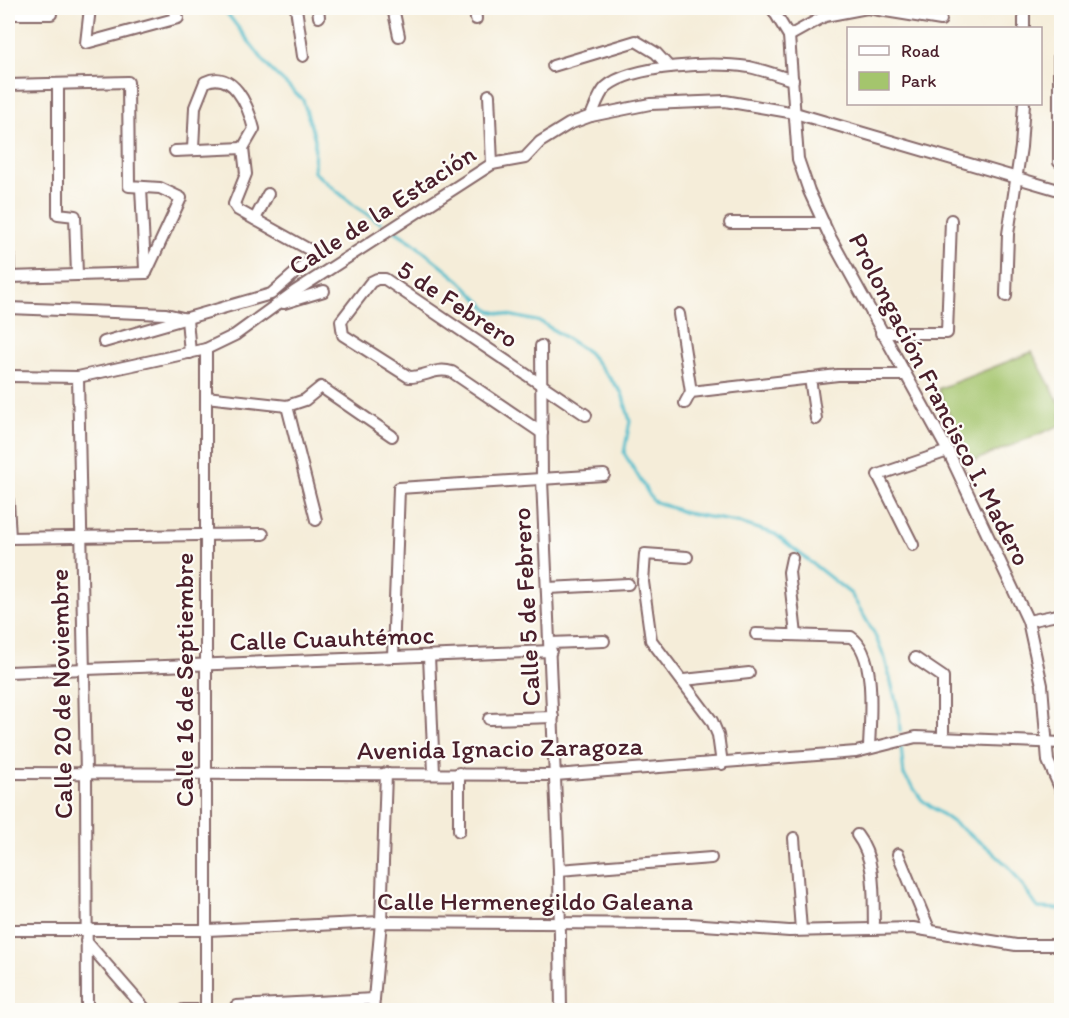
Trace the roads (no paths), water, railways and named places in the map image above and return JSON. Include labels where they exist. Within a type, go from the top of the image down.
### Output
[{"type":"street","points":[[90,8],[86,43],[178,18],[173,8]]},
{"type":"street","points":[[296,8],[303,56]]},
{"type":"street","points":[[393,8],[399,36]]},
{"type":"street","points":[[778,10],[789,36],[825,16],[867,8],[941,20]]},
{"type":"street","points":[[1024,12],[1024,27]]},
{"type":"street","points":[[8,14],[51,14]]},
{"type":"street","name":"Prolongación Francisco I. Madero","points":[[789,36],[798,159],[824,223],[881,333],[948,451],[1028,621],[1042,685],[1048,761],[1062,792]]},
{"type":"street","points":[[553,66],[636,41],[656,53],[669,67]]},
{"type":"street","points":[[1059,41],[1059,162]]},
{"type":"street","points":[[591,116],[604,89],[616,81],[669,67],[715,65],[750,68],[793,80]]},
{"type":"street","points":[[104,342],[271,294],[317,255],[238,210],[234,204],[246,174],[243,148],[254,129],[249,111],[239,94],[226,79],[216,77],[205,82],[195,107],[193,149]]},
{"type":"street","points":[[8,85],[128,82],[129,186],[160,188],[181,198],[146,273]]},
{"type":"street","points":[[58,84],[58,214],[75,216],[77,275]]},
{"type":"street","points":[[489,95],[492,164]]},
{"type":"street","name":"Calle de la Estación","points":[[8,376],[78,377],[206,349],[235,335],[282,303],[294,292],[492,164],[525,158],[540,142],[569,124],[591,116],[650,104],[725,101],[795,113],[1062,191]]},
{"type":"street","points":[[1006,296],[1008,234],[1024,105]]},
{"type":"street","points":[[175,151],[243,148]]},
{"type":"street","points":[[141,187],[146,273]]},
{"type":"street","points":[[255,219],[268,194]]},
{"type":"street","points":[[881,333],[947,333],[951,220]]},
{"type":"street","points":[[730,223],[824,223]]},
{"type":"street","points":[[8,241],[9,277],[146,273]]},
{"type":"street","name":"5 de Febrero","points":[[542,433],[452,372],[442,369],[431,370],[419,377],[409,377],[343,335],[341,321],[371,282],[385,279],[586,415]]},
{"type":"street","points":[[253,300],[282,303],[324,291]]},
{"type":"street","points":[[8,308],[166,314],[187,319]]},
{"type":"street","points":[[679,314],[691,392],[685,403]]},
{"type":"street","points":[[187,319],[190,353]]},
{"type":"street","name":"Calle 5 de Febrero","points":[[540,346],[542,480],[560,870],[561,1011]]},
{"type":"street","name":"Calle 16 de Septiembre","points":[[206,349],[208,772],[206,1010]]},
{"type":"street","points":[[691,392],[810,378],[904,375]]},
{"type":"street","name":"Calle 20 de Noviembre","points":[[78,377],[86,774],[87,1011]]},
{"type":"street","points":[[810,378],[816,419]]},
{"type":"street","points":[[206,397],[287,406],[305,400],[321,387],[393,436]]},
{"type":"street","points":[[287,406],[316,520]]},
{"type":"street","points":[[913,545],[878,475],[948,451]]},
{"type":"street","points":[[393,657],[399,488],[604,475]]},
{"type":"street","points":[[8,501],[9,538],[263,534]]},
{"type":"street","points":[[687,557],[645,554],[643,582],[651,640],[684,680],[712,721],[718,735],[723,764]]},
{"type":"street","points":[[792,558],[789,572],[796,635]]},
{"type":"street","points":[[548,588],[628,584]]},
{"type":"street","points":[[1028,621],[1062,614]]},
{"type":"street","points":[[756,634],[851,637],[858,641],[869,673],[869,747]]},
{"type":"street","name":"Calle Cuauhtémoc","points":[[8,672],[429,656],[604,641]]},
{"type":"street","points":[[429,656],[434,773]]},
{"type":"street","points":[[915,658],[943,677],[943,738]]},
{"type":"street","points":[[684,680],[749,673]]},
{"type":"street","points":[[489,719],[553,717]]},
{"type":"street","name":"Avenida Ignacio Zaragoza","points":[[8,773],[459,773],[555,776],[856,752],[915,737],[1062,743]]},
{"type":"street","points":[[459,773],[459,831]]},
{"type":"street","points":[[236,1006],[374,1005],[381,922],[386,774]]},
{"type":"street","points":[[857,835],[868,854],[872,879],[874,928]]},
{"type":"street","points":[[794,838],[801,930]]},
{"type":"street","points":[[898,854],[929,929]]},
{"type":"street","points":[[560,870],[711,858]]},
{"type":"street","name":"Calle Hermenegildo Galeana","points":[[8,930],[86,935],[381,922],[690,924],[801,930],[929,929],[1016,945],[1062,945]]},
{"type":"street","points":[[86,935],[146,1011]]},
{"type":"street","points":[[183,1011],[206,1010]]},
{"type":"waterway","points":[[223,8],[270,69],[303,100],[315,139],[314,172],[356,207],[381,223]]},
{"type":"waterway","points":[[395,231],[460,281],[490,311],[541,322],[588,352],[622,393],[630,421],[624,453],[653,501],[686,513],[736,522],[775,534],[851,594],[874,633],[885,659],[899,713],[900,731]]},
{"type":"waterway","points":[[901,747],[904,775],[922,800],[987,847],[1010,868],[1038,908],[1062,909]]}]
